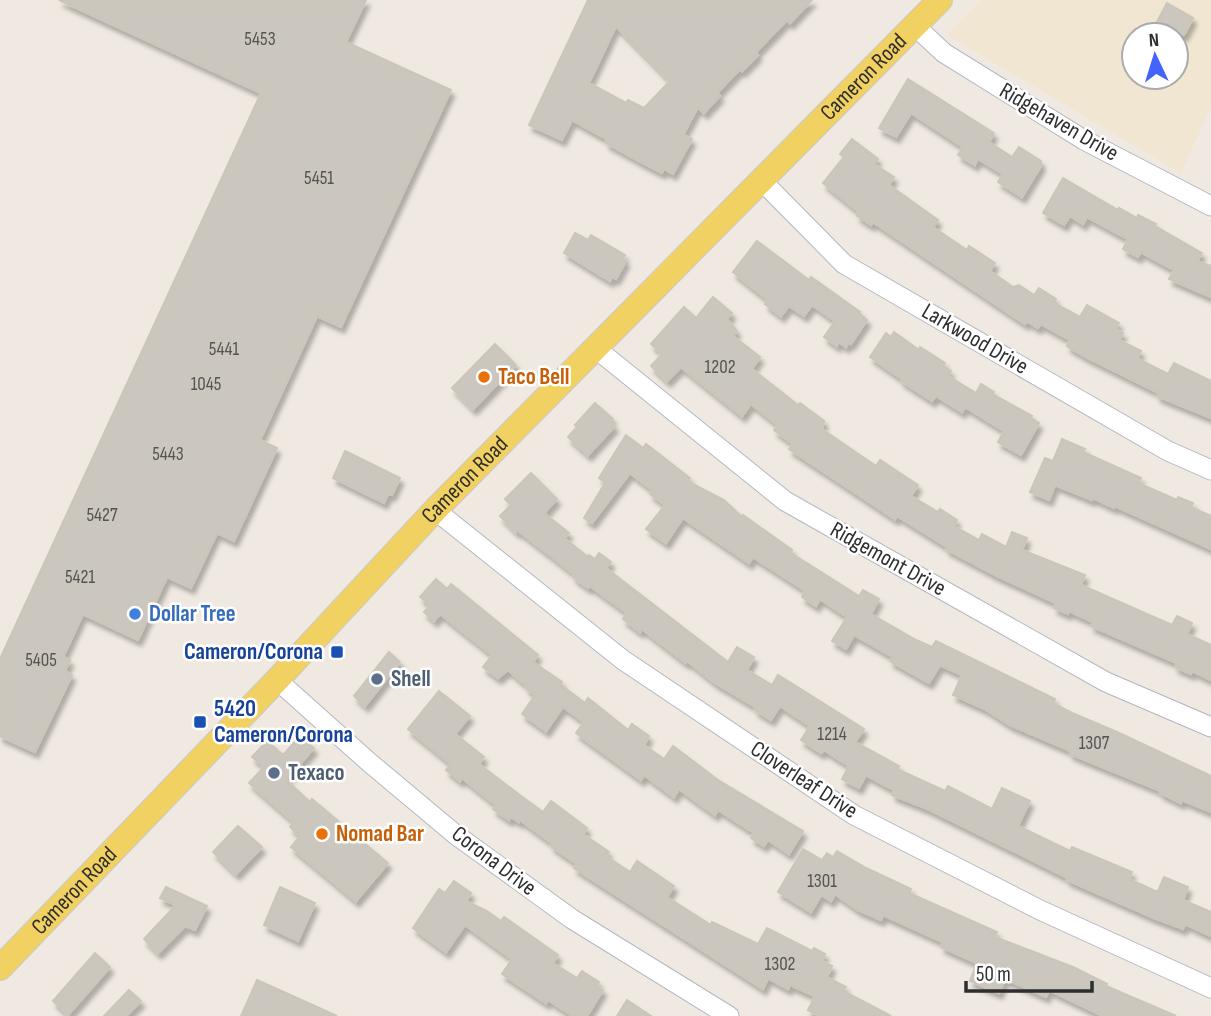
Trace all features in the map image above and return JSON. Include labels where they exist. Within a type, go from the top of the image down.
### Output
[{"type":"main road","name":"Cameron Road","points":[[0,968],[277,680],[435,510],[940,0]]},
{"type":"street","name":"Ridgehaven Drive","points":[[915,26],[944,53],[1084,140],[1211,206]]},
{"type":"street","name":"Larkwood Drive","points":[[760,179],[844,264],[1168,451],[1211,470]]},
{"type":"street","name":"Ridgemont Drive","points":[[594,347],[785,501],[1106,682],[1211,727]]},
{"type":"street","name":"Cloverleaf Drive","points":[[435,510],[623,660],[854,815],[1040,910],[1211,988]]},
{"type":"street","name":"Corona Drive","points":[[277,680],[456,835],[572,919],[729,1016]]},
{"type":"shaded area","points":[[981,0],[1211,0],[1211,106],[1181,173],[947,35]]},
{"type":"building","points":[[59,0],[366,0],[346,42],[451,90],[341,327],[317,316],[260,440],[277,448],[234,541],[217,533],[191,588],[167,577],[138,640],[83,614],[63,657],[70,660],[65,671],[72,675],[35,752],[0,736],[0,659],[261,93]]},
{"type":"building","points":[[588,0],[812,0],[790,23],[787,20],[756,52],[758,55],[717,93],[720,96],[704,113],[698,107],[683,135],[692,139],[673,174],[664,169],[662,173],[641,162],[572,120],[562,140],[529,125]],"holes":[[[616,26],[670,81],[644,108],[628,100],[626,103],[589,83]]]},
{"type":"building","points":[[1167,3],[1193,18],[1190,24],[1190,21],[1157,21]]},
{"type":"building","points":[[908,79],[994,133],[989,142],[1012,157],[1019,147],[1041,161],[1041,166],[1022,197],[998,182],[1003,174],[978,159],[975,165],[958,155],[963,147],[911,113],[896,137],[879,128]]},
{"type":"building","points":[[852,139],[878,159],[874,164],[894,177],[889,185],[938,220],[933,227],[967,250],[969,246],[995,263],[990,271],[1013,287],[1019,285],[1034,295],[1039,288],[1056,299],[1054,303],[1080,317],[1087,305],[1119,323],[1115,329],[1123,333],[1119,340],[1141,351],[1137,358],[1168,374],[1174,363],[1211,381],[1211,418],[1157,396],[1159,393],[1088,358],[1067,346],[1070,340],[1041,324],[1038,328],[1026,321],[1025,324],[873,222],[871,225],[857,216],[859,212],[823,183],[844,157],[840,154]]},
{"type":"building","points":[[1063,178],[1118,210],[1119,208],[1137,218],[1138,215],[1156,224],[1155,226],[1202,253],[1197,261],[1211,266],[1211,297],[1169,279],[1174,270],[1141,252],[1138,257],[1123,249],[1128,239],[1087,217],[1083,224],[1070,216],[1064,225],[1043,213]]},
{"type":"building","points":[[575,233],[588,240],[591,235],[625,255],[622,259],[626,261],[616,279],[612,277],[610,281],[564,253]]},
{"type":"building","points":[[757,241],[809,280],[811,277],[860,312],[867,320],[851,344],[849,342],[846,347],[839,342],[837,346],[824,337],[835,321],[812,305],[804,316],[789,306],[781,316],[765,304],[768,300],[733,272]]},
{"type":"building","points":[[713,297],[732,313],[727,319],[737,331],[733,336],[760,357],[752,369],[798,405],[800,403],[824,421],[822,429],[876,466],[880,460],[918,485],[911,496],[957,520],[954,526],[979,540],[982,534],[1006,547],[1012,532],[1027,538],[1022,550],[1085,575],[1081,585],[1172,625],[1177,616],[1192,623],[1187,634],[1211,645],[1211,680],[1175,667],[1177,663],[1091,626],[1093,622],[1069,611],[1068,614],[1054,608],[1056,603],[946,549],[947,547],[897,516],[895,519],[789,449],[793,444],[774,430],[778,425],[751,404],[742,416],[681,367],[667,381],[651,366],[662,354],[651,344],[684,307],[696,318]]},
{"type":"building","points":[[894,332],[919,350],[920,347],[945,363],[943,366],[951,371],[948,376],[976,393],[981,384],[994,392],[992,394],[1032,416],[1031,418],[1039,423],[1021,455],[998,442],[1004,431],[965,407],[962,412],[936,396],[932,401],[870,357],[886,333],[891,337]]},
{"type":"building","name":"Taco Bell","points":[[495,344],[516,365],[473,409],[452,388]]},
{"type":"building","points":[[595,403],[613,419],[609,422],[615,426],[588,455],[568,437]]},
{"type":"building","points":[[626,435],[643,448],[646,444],[690,478],[687,481],[724,500],[742,517],[743,515],[792,550],[791,553],[859,596],[863,590],[879,599],[871,614],[916,640],[932,647],[936,641],[1055,699],[1053,703],[1072,713],[1211,776],[1211,812],[1182,800],[1181,803],[1160,793],[1161,791],[1070,754],[1071,751],[1010,725],[985,709],[953,695],[962,675],[940,665],[929,683],[890,661],[893,657],[854,635],[846,649],[832,641],[847,617],[820,599],[816,606],[802,597],[805,591],[753,557],[749,563],[683,518],[666,543],[646,529],[665,505],[650,494],[652,490],[630,473],[592,523],[584,518],[605,483],[599,478]]},
{"type":"building","points":[[1062,439],[1085,449],[1083,452],[1141,478],[1138,483],[1177,500],[1178,497],[1193,503],[1191,507],[1211,516],[1211,549],[1115,506],[1114,508],[1055,485],[1049,500],[1030,492],[1045,458],[1053,461]]},
{"type":"building","points":[[345,451],[400,478],[392,495],[388,494],[384,503],[333,478]]},
{"type":"building","points":[[531,473],[557,499],[544,513],[569,533],[564,538],[588,557],[589,555],[595,559],[599,553],[611,562],[606,568],[728,662],[737,647],[754,657],[747,670],[772,685],[778,675],[864,729],[855,742],[899,766],[897,769],[945,791],[948,786],[992,809],[1002,788],[1030,801],[1018,826],[1070,851],[1072,847],[1132,872],[1129,879],[1155,891],[1158,891],[1164,877],[1188,887],[1183,900],[1211,912],[1211,936],[1185,924],[1183,929],[1154,918],[1067,880],[1068,878],[928,809],[892,795],[894,790],[866,775],[859,788],[842,779],[849,766],[824,750],[821,753],[801,740],[810,726],[780,706],[771,720],[755,710],[757,708],[715,683],[642,629],[640,632],[623,619],[627,613],[590,586],[588,588],[551,556],[517,530],[516,532],[500,516],[511,505],[505,499]]},
{"type":"building","points":[[436,579],[447,589],[451,584],[538,655],[533,662],[562,682],[561,685],[585,703],[588,698],[628,730],[632,724],[649,736],[644,745],[664,759],[673,746],[718,780],[803,831],[789,854],[768,840],[764,846],[751,838],[754,833],[718,810],[715,815],[679,789],[674,797],[644,775],[641,780],[576,733],[584,722],[563,707],[546,731],[522,714],[535,695],[527,686],[508,670],[498,678],[483,667],[492,655],[440,614],[434,621],[424,612],[430,605],[420,597]]},
{"type":"building","name":"Shell","points":[[389,652],[400,662],[365,706],[354,696]]},
{"type":"building","points":[[439,691],[470,716],[455,734],[484,757],[479,764],[543,812],[551,801],[587,828],[583,834],[609,852],[606,856],[630,872],[637,861],[674,886],[667,897],[711,925],[712,922],[758,944],[767,928],[812,951],[814,948],[825,954],[822,961],[832,966],[827,977],[846,987],[843,991],[891,1016],[819,1016],[808,1010],[815,996],[790,985],[788,989],[768,978],[763,989],[574,868],[577,864],[551,846],[553,844],[520,820],[519,822],[511,817],[509,820],[493,809],[496,805],[462,778],[460,781],[446,770],[451,764],[408,729]]},
{"type":"building","points":[[300,736],[314,748],[286,780],[388,863],[356,901],[291,847],[300,836],[290,827],[294,822],[249,783],[264,767],[252,757],[267,741],[283,755]]},
{"type":"building","points":[[238,826],[262,847],[236,874],[213,852]]},
{"type":"building","points":[[803,849],[822,860],[827,853],[833,857],[837,851],[911,889],[909,893],[997,932],[995,937],[1073,967],[1107,984],[1106,986],[1176,1016],[1103,1016],[1049,990],[1046,997],[1005,979],[999,993],[970,981],[977,963],[941,947],[943,942],[883,915],[881,920],[858,910],[835,894],[831,901],[821,895],[811,912],[778,892]]},
{"type":"building","points":[[454,881],[471,893],[466,901],[501,921],[504,917],[558,955],[553,963],[577,978],[582,971],[599,982],[597,986],[603,990],[587,1016],[573,1016],[548,1000],[546,1003],[502,974],[512,959],[465,925],[446,952],[413,928],[439,889],[445,893]]},
{"type":"building","points":[[166,887],[207,906],[195,930],[185,926],[158,953],[144,939],[176,905],[160,898]]},
{"type":"building","points":[[280,887],[315,903],[298,941],[264,925]]},
{"type":"building","points":[[95,953],[110,967],[68,1015],[53,1001]]},
{"type":"building","points":[[257,980],[337,1016],[241,1016]]},
{"type":"building","points":[[129,990],[141,1001],[126,1016],[104,1016]]},
{"type":"building","points":[[627,1000],[651,1016],[617,1016]]},
{"type":"place","name":"Taco Bell","points":[[484,377]]},
{"type":"place","name":"Dollar Tree","points":[[135,614]]},
{"type":"place","name":"Cameron/Corona","points":[[337,652]]},
{"type":"place","name":"Shell","points":[[377,679]]},
{"type":"place","name":"5420 Cameron/Corona","points":[[200,722]]},
{"type":"place","name":"Texaco","points":[[274,773]]},
{"type":"place","name":"Nomad Bar","points":[[322,834]]}]
